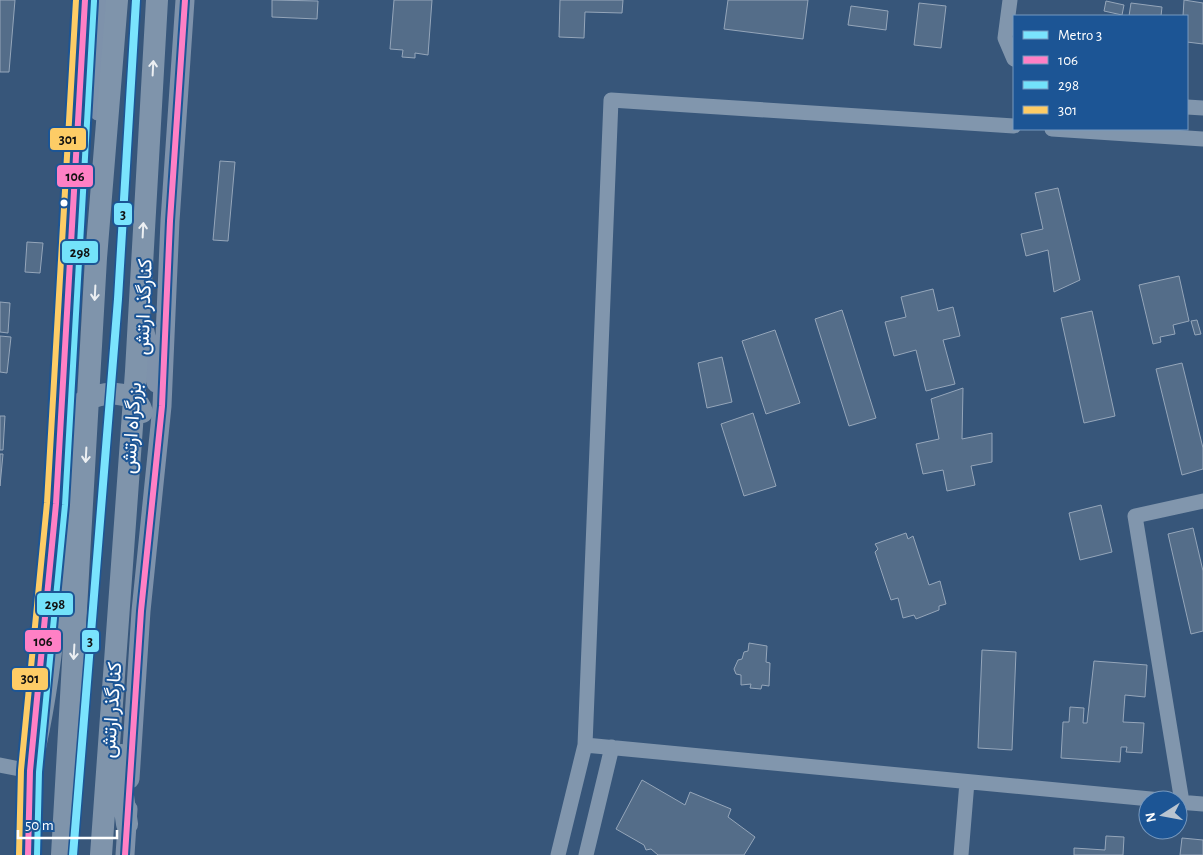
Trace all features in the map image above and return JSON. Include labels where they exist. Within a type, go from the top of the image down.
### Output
[{"type":"highway","points":[[62,855],[96,258],[117,0]]},
{"type":"highway","name":"بزرگراه ارتش","points":[[101,855],[136,371],[157,0]]},
{"type":"highway","points":[[30,768],[46,699],[60,554],[68,420],[75,408],[85,400],[103,394],[124,396],[132,399],[140,406],[144,422],[121,763],[127,824]]},
{"type":"main road","points":[[28,855],[30,768],[56,504],[85,0]]},
{"type":"main road","points":[[96,258],[95,168],[100,0]]},
{"type":"main road","name":"کنارگذر ارتش","points":[[125,855],[141,611],[162,406],[170,220],[185,0]]},
{"type":"main road","points":[[140,293],[144,334],[162,406]]},
{"type":"street","points":[[1010,0],[1005,38],[1013,56]]},
{"type":"street","points":[[558,855],[584,745],[611,100],[1013,126]]},
{"type":"street","points":[[1188,107],[1203,108]]},
{"type":"street","points":[[1069,130],[1203,138]]},
{"type":"street","points":[[1178,790],[1135,516],[1203,501]]},
{"type":"street","points":[[584,745],[1138,798]]},
{"type":"street","points":[[586,855],[612,747]]},
{"type":"street","points":[[0,765],[30,768]]},
{"type":"street","points":[[961,855],[967,782]]},
{"type":"street","points":[[1188,803],[1203,804]]},
{"type":"building","points":[[0,0],[15,0],[9,72],[0,72]]},
{"type":"building","points":[[272,0],[318,1],[317,19],[272,17]]},
{"type":"building","points":[[394,0],[432,0],[428,55],[415,53],[415,58],[402,57],[403,50],[390,49]]},
{"type":"building","points":[[560,0],[623,0],[622,13],[585,12],[584,38],[559,37]]},
{"type":"building","points":[[728,0],[808,0],[803,39],[724,29]]},
{"type":"building","points":[[1184,0],[1203,3],[1203,44],[1188,42],[1188,15],[1183,15]]},
{"type":"building","points":[[1106,1],[1124,5],[1122,15],[1104,11]]},
{"type":"building","points":[[919,3],[946,6],[941,48],[914,45]]},
{"type":"building","points":[[1131,3],[1162,7],[1161,15],[1129,15]]},
{"type":"building","points":[[851,6],[888,11],[886,30],[848,25]]},
{"type":"building","points":[[220,161],[235,162],[228,241],[213,240]]},
{"type":"building","points":[[1058,188],[1080,280],[1054,292],[1048,250],[1026,256],[1021,234],[1043,229],[1035,193]]},
{"type":"building","points":[[27,242],[43,243],[40,273],[25,272]]},
{"type":"building","points":[[1179,276],[1189,321],[1173,325],[1175,334],[1160,337],[1161,342],[1153,344],[1139,285]]},
{"type":"building","points":[[933,289],[938,311],[953,307],[960,336],[943,340],[955,384],[926,391],[916,350],[894,356],[885,322],[906,317],[901,297]]},
{"type":"building","points":[[0,302],[10,303],[8,333],[0,332]]},
{"type":"building","points":[[842,310],[876,418],[849,426],[815,319]]},
{"type":"building","points":[[1092,311],[1115,416],[1084,423],[1061,318]]},
{"type":"building","points":[[1197,320],[1201,334],[1195,335],[1191,321]]},
{"type":"building","points":[[775,330],[800,403],[766,414],[742,341]]},
{"type":"building","points":[[0,336],[11,337],[7,373],[0,372]]},
{"type":"building","points":[[722,357],[732,402],[707,408],[698,363]]},
{"type":"building","points":[[1182,363],[1203,448],[1203,469],[1182,475],[1156,369]]},
{"type":"building","points":[[963,388],[962,439],[992,433],[992,462],[971,466],[975,485],[947,491],[943,470],[923,474],[916,444],[939,439],[931,399]]},
{"type":"building","points":[[753,413],[776,486],[744,496],[721,424]]},
{"type":"building","points":[[0,416],[5,416],[3,450],[0,450]]},
{"type":"building","points":[[0,454],[3,454],[0,486]]},
{"type":"building","points":[[1101,505],[1112,552],[1080,560],[1069,513]]},
{"type":"building","points":[[1193,528],[1203,571],[1203,631],[1191,634],[1168,534]]},
{"type":"building","points":[[906,533],[908,539],[913,536],[929,585],[940,581],[946,604],[939,606],[939,610],[916,619],[914,615],[903,618],[898,598],[891,600],[875,552],[878,549],[875,544]]},
{"type":"building","points":[[749,643],[767,646],[766,662],[770,663],[769,686],[762,685],[761,689],[750,688],[751,684],[741,685],[741,675],[736,674],[734,669],[738,660],[742,659],[744,652],[748,651]]},
{"type":"building","points":[[982,650],[1016,652],[1012,750],[978,748]]},
{"type":"building","points":[[1094,661],[1147,665],[1145,697],[1125,695],[1123,722],[1144,723],[1142,753],[1126,752],[1127,747],[1121,747],[1120,762],[1061,758],[1063,722],[1069,722],[1070,707],[1084,708],[1083,723],[1087,723]]},
{"type":"building","points":[[642,780],[685,805],[690,792],[731,809],[728,817],[755,837],[744,855],[658,855],[651,849],[646,850],[644,845],[616,829]]},
{"type":"building","points":[[1106,836],[1124,837],[1123,855],[1074,855],[1074,848],[1105,850]]},
{"type":"building","points":[[1182,840],[1203,840],[1203,855],[1180,855]]},
{"type":"metro line","name":"3","points":[[73,855],[118,299],[136,0]]},
{"type":"transit line","name":"301","points":[[19,855],[21,770],[47,503],[76,0]]},
{"type":"transit line","name":"106","points":[[28,855],[30,771],[56,504],[85,0]]},
{"type":"transit line","name":"106","points":[[125,855],[141,611],[162,406],[170,221],[185,0]]},
{"type":"transit line","name":"298","points":[[37,855],[39,772],[65,505],[94,1]]}]
